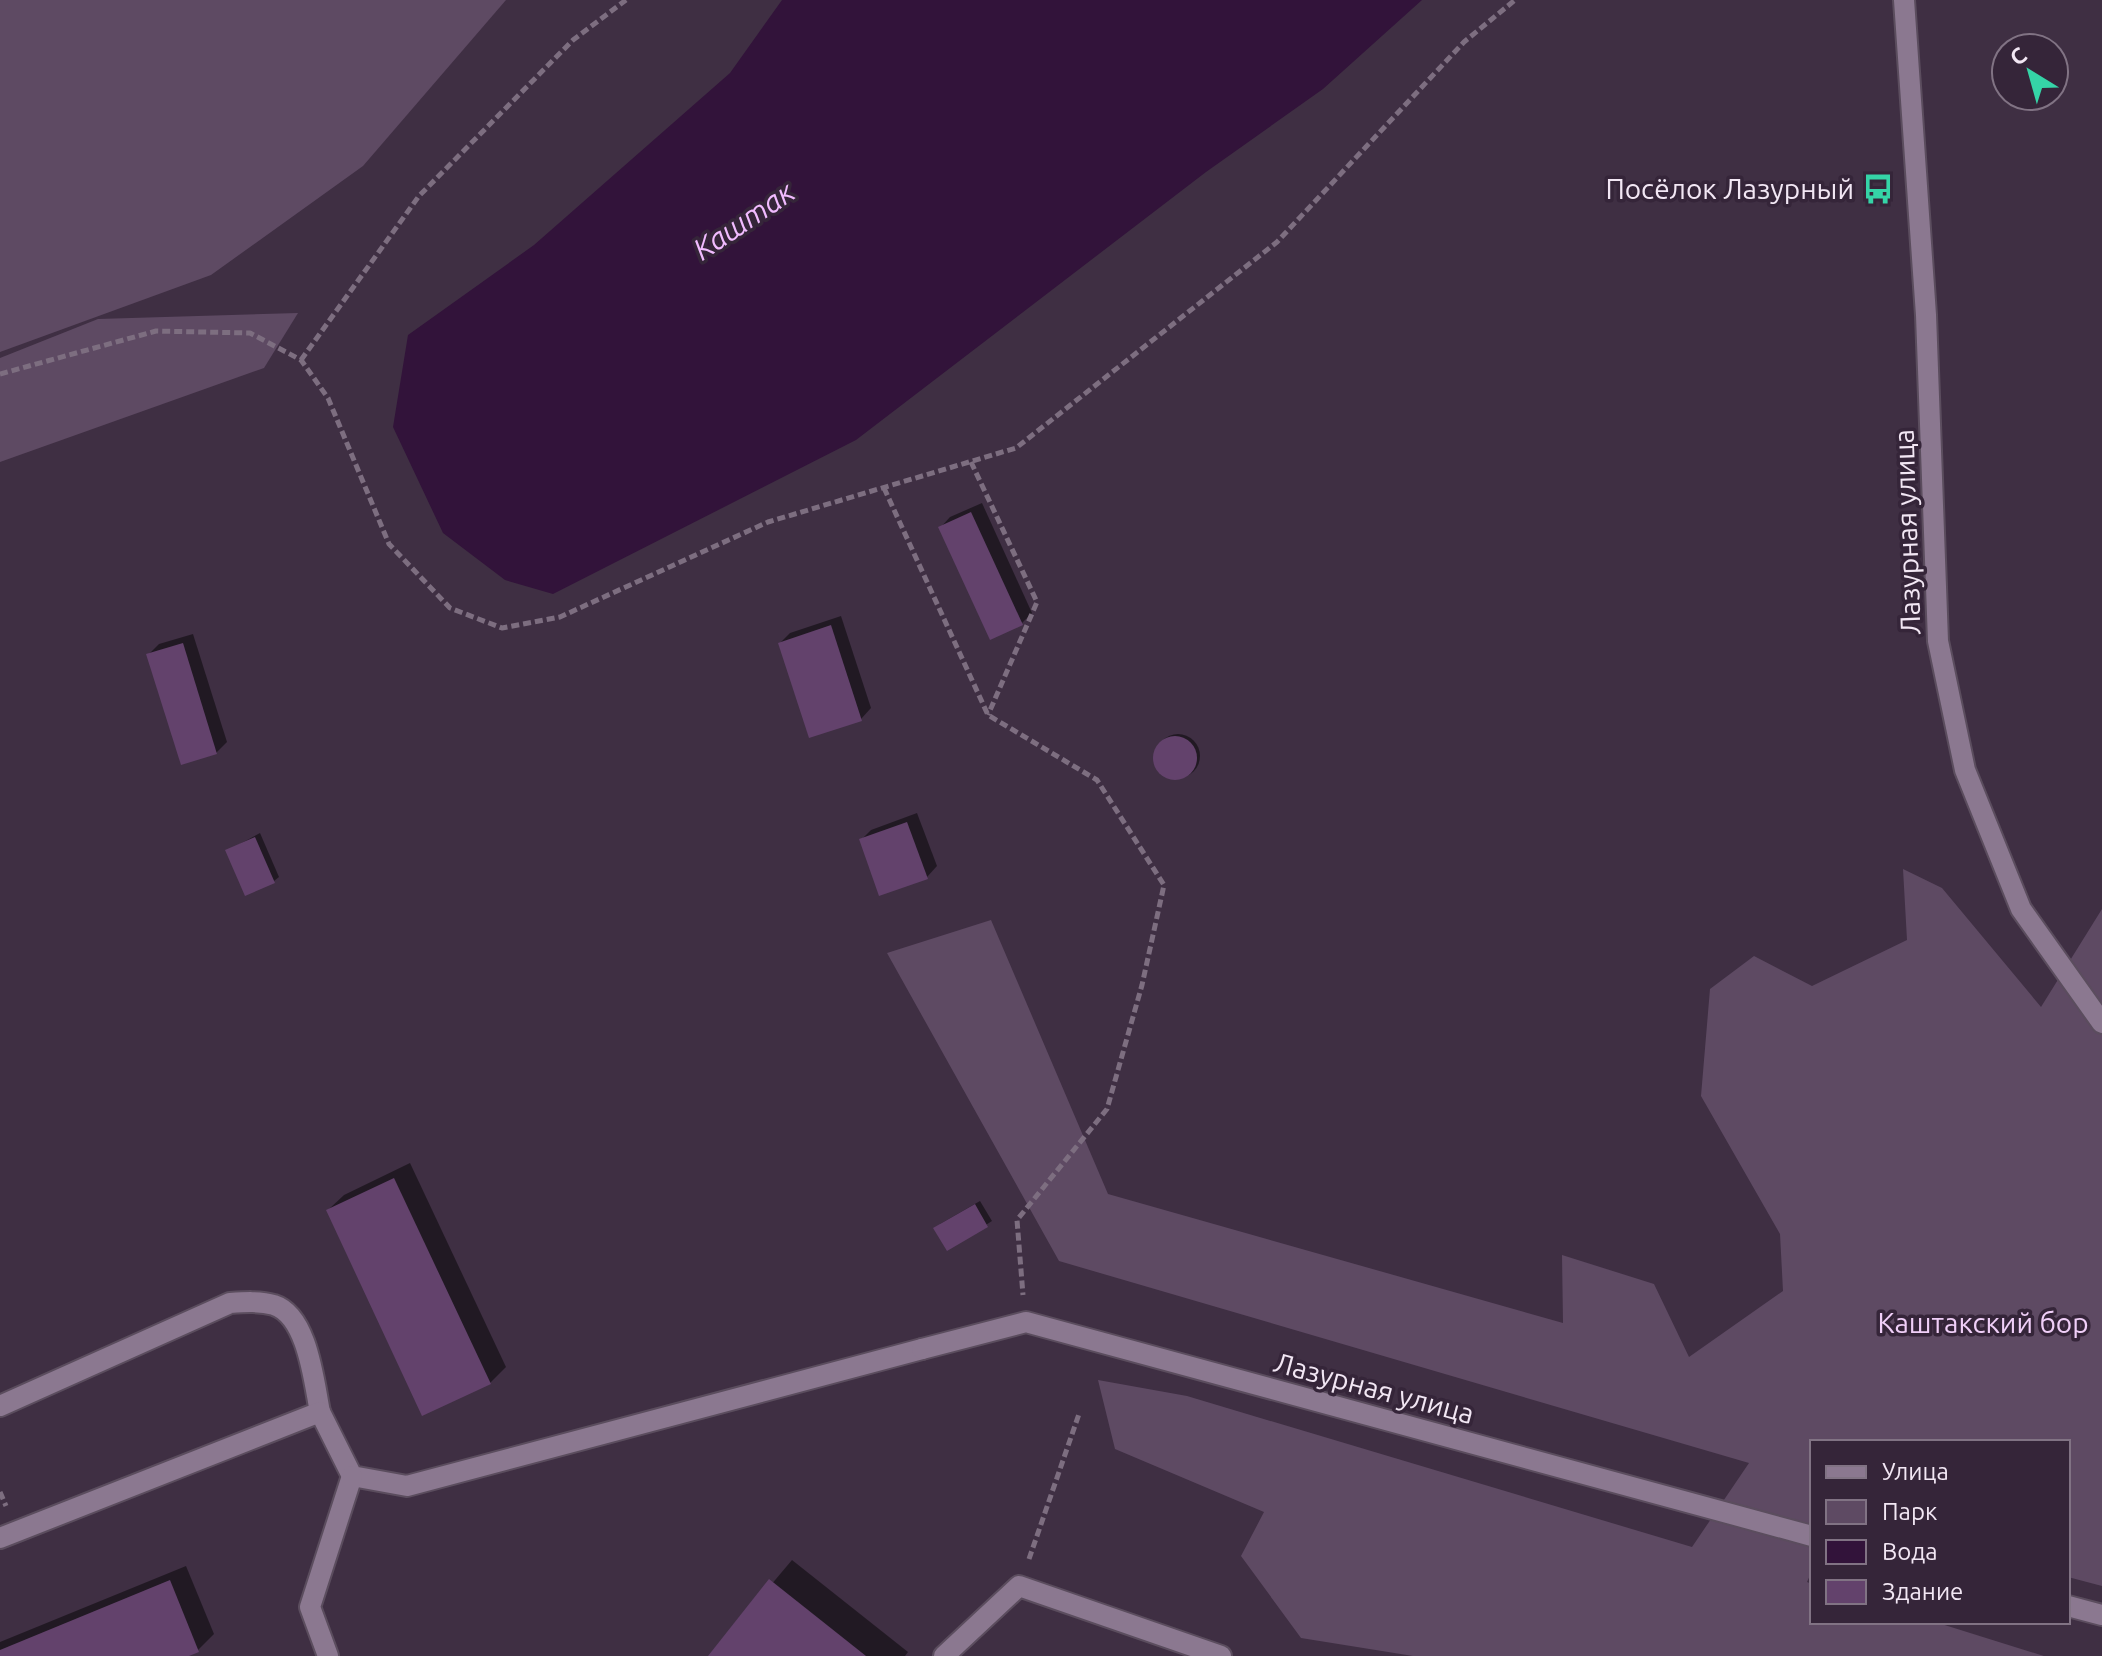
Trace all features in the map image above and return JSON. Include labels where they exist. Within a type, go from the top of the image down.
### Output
[{"type":"main road","name":"Лазурная улица","points":[[1904,0],[1925,300],[1938,641],[1965,770],[2021,909],[2102,1023]]},
{"type":"main road","points":[[0,1406],[230,1303],[261,1302],[278,1306],[304,1338],[320,1412],[352,1476],[310,1607],[328,1656]]},
{"type":"main road","name":"Лазурная улица","points":[[352,1476],[407,1486],[1026,1322],[1810,1535]]},
{"type":"main road","points":[[0,1538],[320,1412]]},
{"type":"main road","points":[[944,1656],[1019,1586],[1221,1656]]},
{"type":"main road","points":[[2070,1607],[2102,1615]]},
{"type":"path","points":[[301,360],[419,196],[573,40],[626,0]]},
{"type":"path","points":[[0,374],[156,331],[250,333],[301,360],[328,398],[389,544],[450,608],[502,628],[560,617],[768,522],[1016,448],[1277,242],[1464,42],[1515,0]]},
{"type":"path","points":[[971,462],[1037,602],[988,715]]},
{"type":"path","points":[[884,488],[988,715],[1097,780],[1164,885],[1142,985],[1107,1109],[1017,1220],[1026,1322]]},
{"type":"path","points":[[1019,1586],[1079,1414]]},
{"type":"green space","points":[[0,0],[506,0],[363,166],[211,275],[0,352]]},
{"type":"green space","points":[[298,313],[264,368],[0,462],[0,358],[98,319]]},
{"type":"green space","name":"Каштакский бор","points":[[1903,869],[1942,888],[2041,1007],[2102,909],[2102,1586],[2070,1578],[2070,1440],[1810,1440],[1810,1575],[1807,1582],[1810,1583],[1810,1624],[1941,1624],[2044,1656],[1413,1656],[1301,1638],[1241,1556],[1264,1512],[1115,1449],[1098,1380],[1187,1396],[1692,1547],[1749,1463],[1059,1261],[887,953],[991,920],[1108,1194],[1563,1323],[1562,1255],[1654,1284],[1689,1357],[1783,1291],[1780,1234],[1701,1096],[1710,989],[1754,956],[1812,986],[1907,940]]},
{"type":"water","name":"Каштак","points":[[782,0],[1422,0],[1323,89],[1206,172],[856,440],[553,594],[505,580],[443,533],[393,427],[408,335],[534,245],[730,73]]},
{"type":"building","points":[[971,512],[1023,625],[990,640],[938,527]]},
{"type":"building","points":[[831,625],[862,721],[809,738],[778,643]]},
{"type":"building","points":[[183,643],[217,754],[181,765],[146,654]]},
{"type":"building","points":[[1175,736],[1191,742],[1197,758],[1191,774],[1175,780],[1159,774],[1153,758],[1159,742]]},
{"type":"building","points":[[907,822],[928,879],[879,896],[859,839]]},
{"type":"building","points":[[255,837],[275,883],[245,896],[225,850]]},
{"type":"building","points":[[394,1178],[491,1384],[422,1416],[326,1210]]},
{"type":"building","points":[[975,1204],[988,1227],[947,1251],[933,1228]]},
{"type":"building","points":[[769,1579],[866,1656],[708,1656]]},
{"type":"building","points":[[170,1580],[199,1652],[189,1656],[0,1656],[0,1650]]},
{"type":"place","name":"Посёлок Лазурный","points":[[1878,189]]}]
